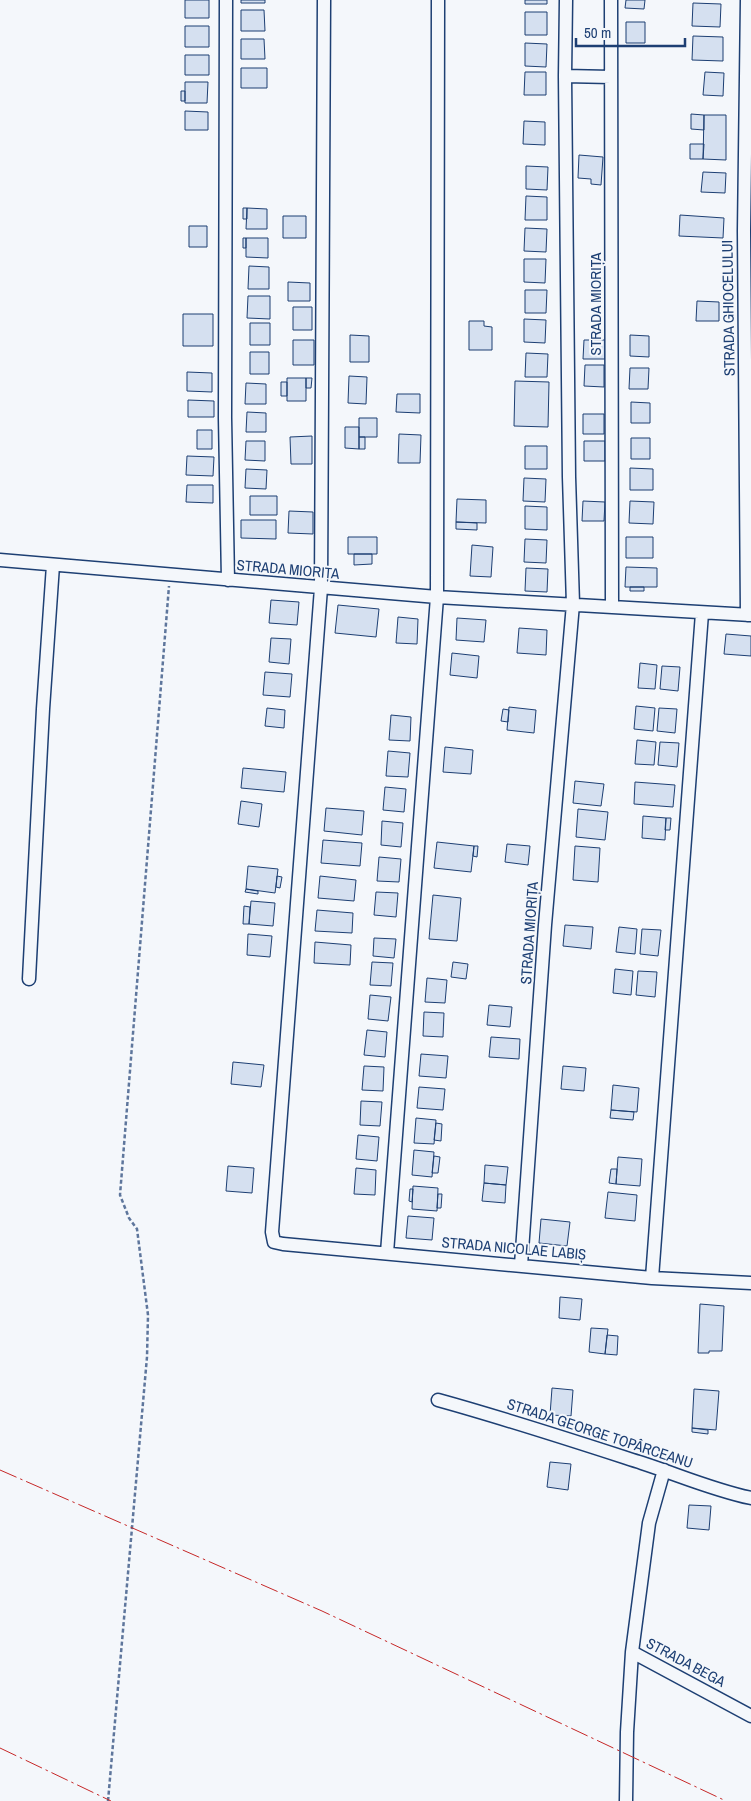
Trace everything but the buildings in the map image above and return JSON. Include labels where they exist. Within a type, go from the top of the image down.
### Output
[{"type":"street","points":[[226,0],[225,418],[228,580]]},
{"type":"street","points":[[321,588],[324,0]]},
{"type":"street","points":[[387,1253],[437,597],[438,0]]},
{"type":"street","name":"STRADA MIORIȚA","points":[[522,1265],[545,925],[573,604],[569,477],[566,0]]},
{"type":"street","name":"STRADA MIORIȚA","points":[[611,0],[612,607]]},
{"type":"street","name":"STRADA GHIOCELULUI","points":[[747,0],[744,231],[749,615]]},
{"type":"street","points":[[565,76],[611,78]]},
{"type":"street","name":"STRADA MIORIȚA","points":[[0,560],[437,597],[749,615]]},
{"type":"street","points":[[29,979],[43,709],[53,565]]},
{"type":"street","name":"STRADA NICOLAE LABIȘ","points":[[321,588],[272,1232],[274,1242],[652,1278],[751,1283]]},
{"type":"street","points":[[652,1278],[702,613]]},
{"type":"street","name":"STRADA GEORGE TOPÂRCEANU","points":[[438,1400],[523,1424],[664,1470],[722,1492],[751,1498]]},
{"type":"street","points":[[626,1801],[627,1732],[632,1652],[649,1523],[664,1470]]},
{"type":"street","name":"STRADA BEGA","points":[[632,1652],[751,1716]]},
{"type":"path","points":[[108,1801],[147,1357],[148,1315],[137,1229],[129,1218],[120,1196],[170,575]]},
{"type":"power","points":[[0,1470],[322,1611],[726,1801]]},
{"type":"power","points":[[0,1748],[111,1801]]}]
